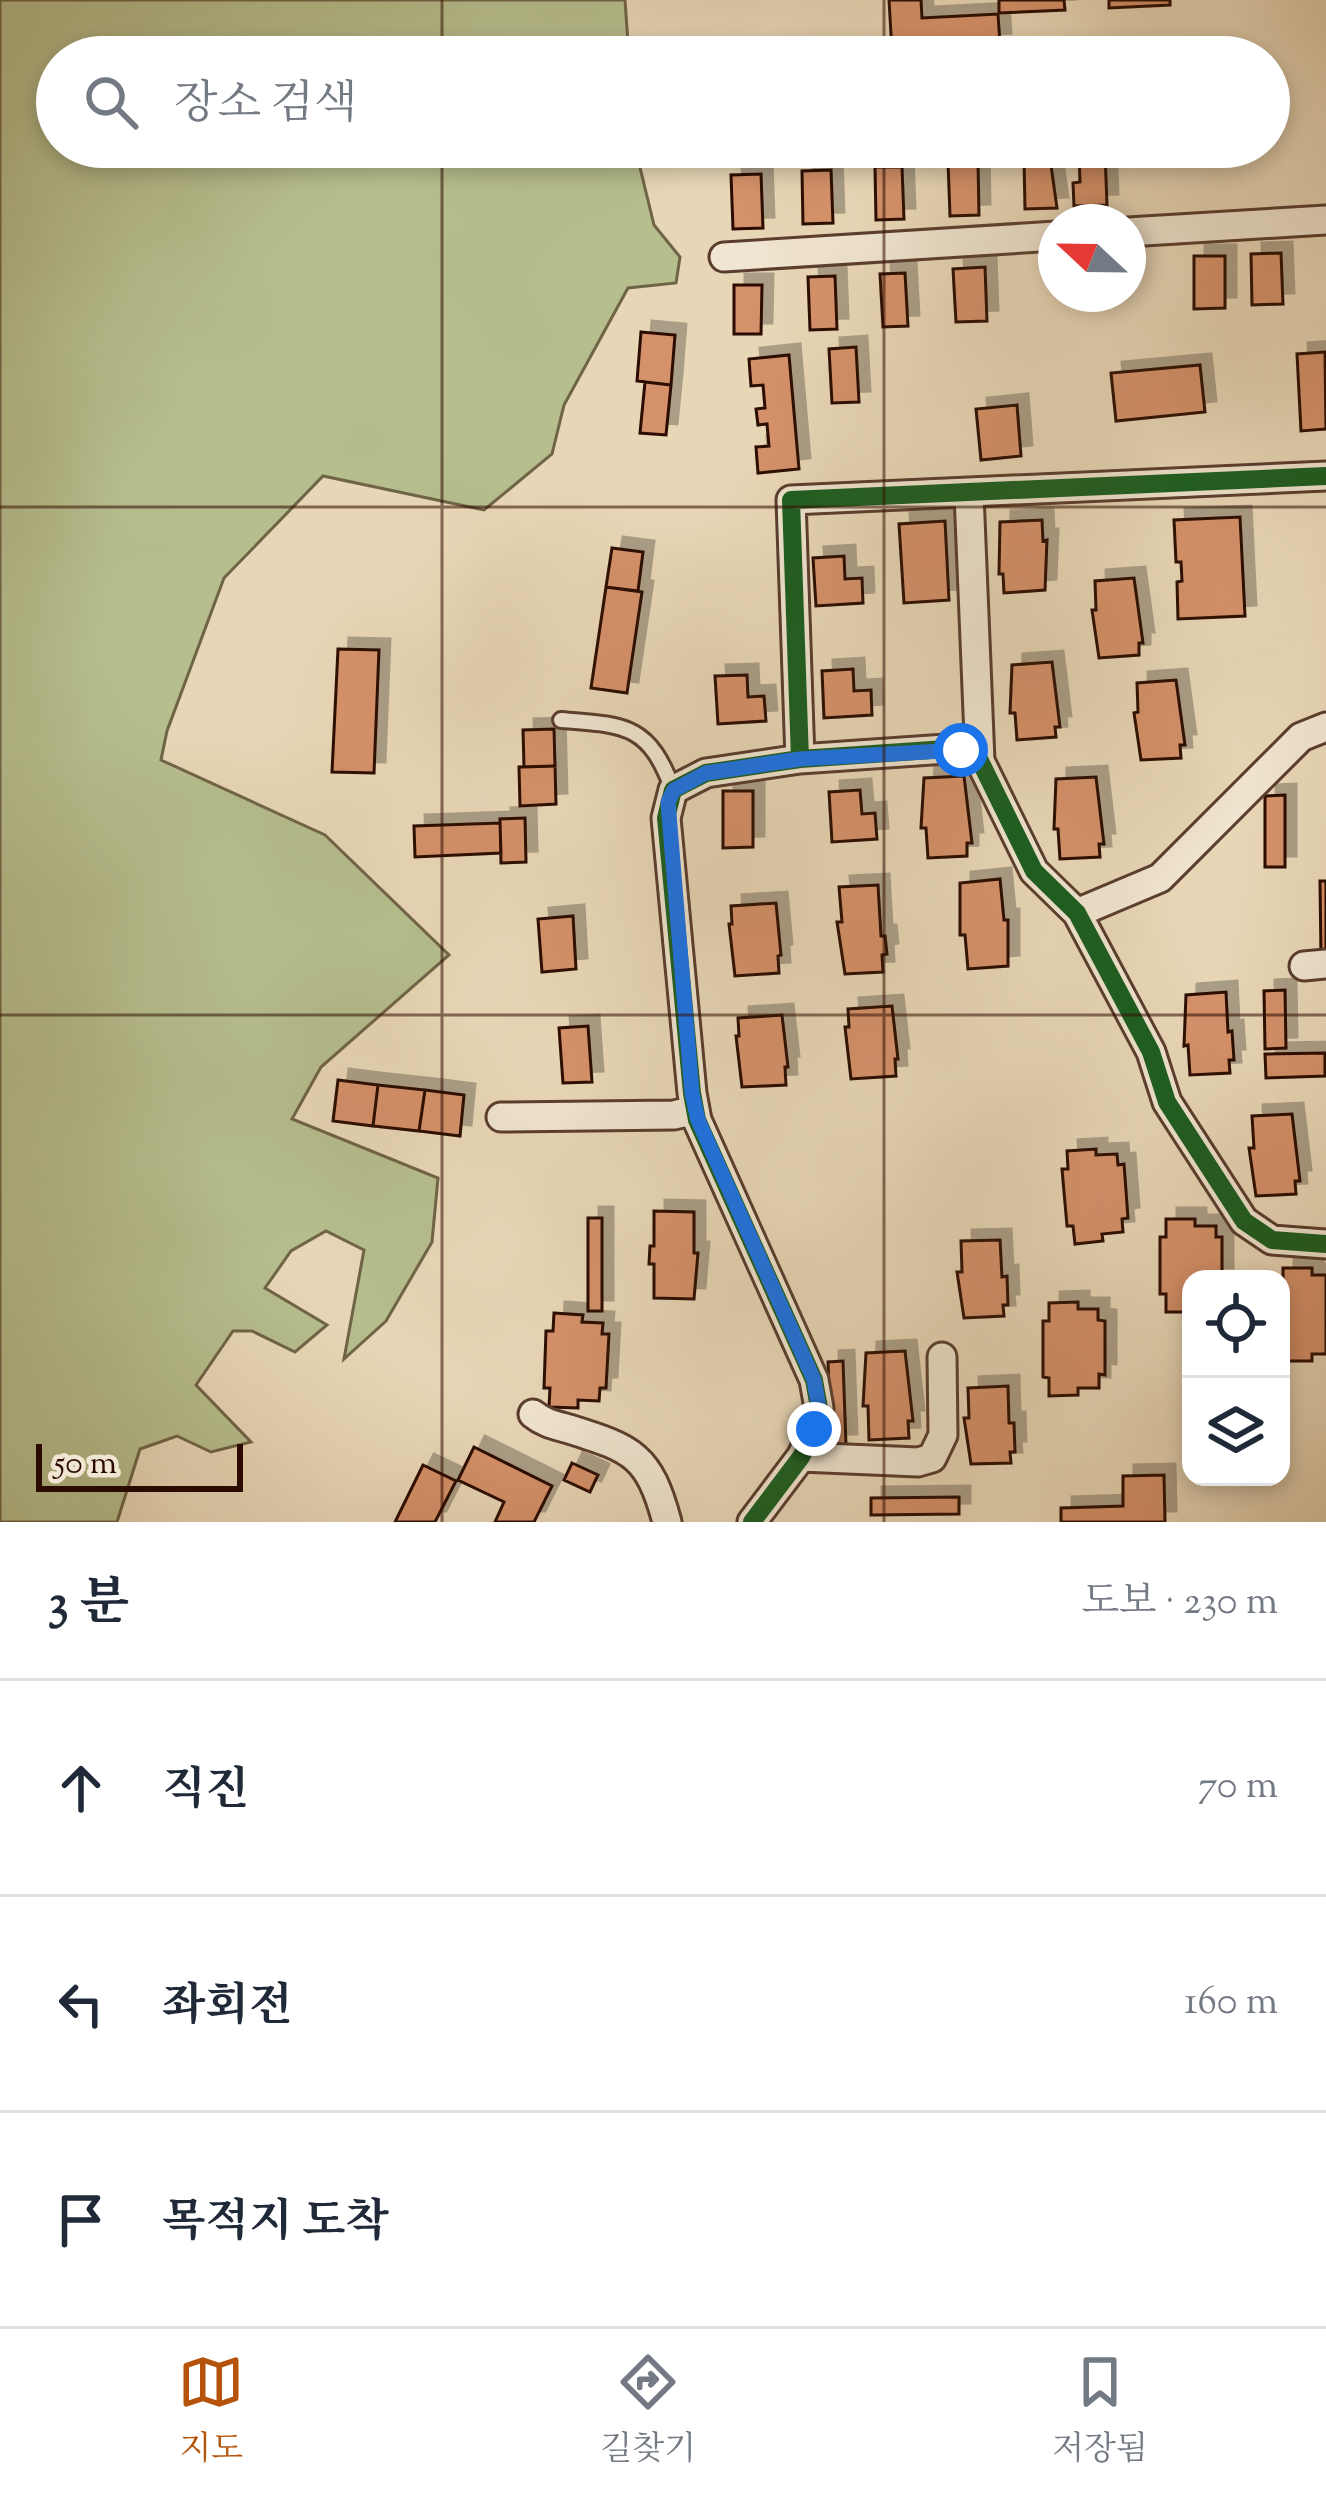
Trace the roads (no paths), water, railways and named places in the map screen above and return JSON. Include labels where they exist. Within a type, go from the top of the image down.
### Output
[{"type":"street","points":[[1146,231],[1326,220]]},
{"type":"street","points":[[724,257],[1038,237]]},
{"type":"street","points":[[800,759],[791,500],[1326,476]]},
{"type":"street","points":[[969,494],[980,761],[1034,871],[1077,913],[1151,1052],[1167,1102],[1244,1221],[1272,1240],[1326,1244]]},
{"type":"street","points":[[1077,913],[1160,878],[1301,737],[1326,727]]},
{"type":"street","points":[[752,1522],[801,1457],[819,1408],[814,1380],[695,1110],[666,818],[674,790],[706,773],[800,759],[946,749],[961,750],[980,761]]},
{"type":"street","points":[[501,1117],[674,1115],[695,1110]]},
{"type":"street","points":[[801,1457],[918,1462],[932,1458],[943,1435],[942,1357]]},
{"type":"street","points":[[533,1414],[641,1460],[656,1480],[667,1522]]},
{"type":"lane","points":[[561,720],[624,725],[644,736],[663,762],[674,790]]}]
